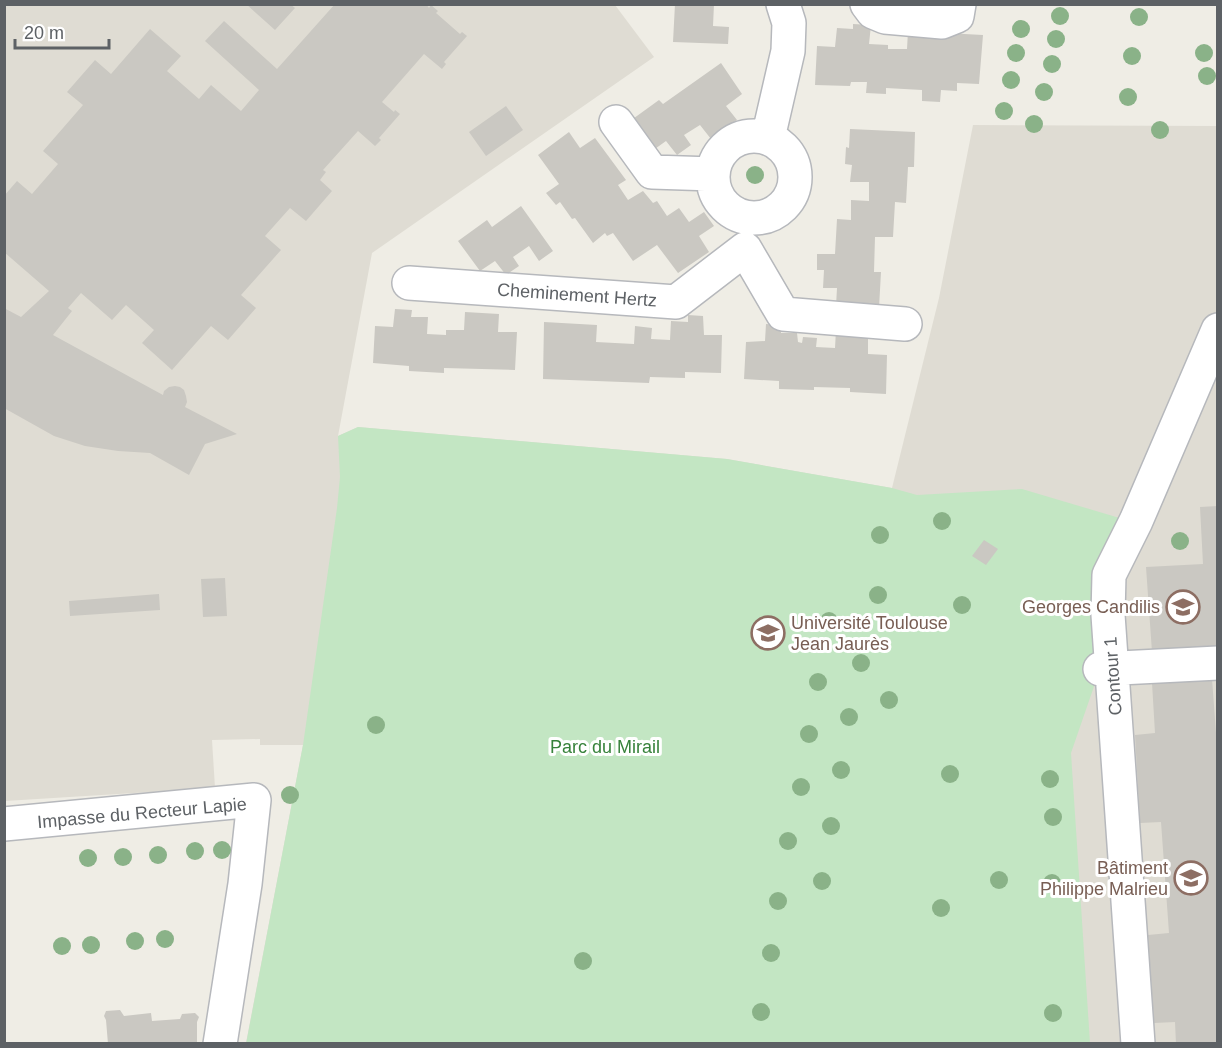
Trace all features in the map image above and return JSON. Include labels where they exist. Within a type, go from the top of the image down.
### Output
[{"type":"street","points":[[768,138],[788,51],[789,23],[783,4]]},
{"type":"street","points":[[867,4],[873,12],[885,17],[942,22],[957,16],[959,4]]},
{"type":"street","points":[[616,122],[652,172],[712,174]]},
{"type":"street","points":[[745,136],[768,138],[778,143],[788,153],[793,165],[794,187],[782,207],[770,215],[747,217],[730,210],[717,195],[712,174],[715,161],[723,149],[745,136]]},
{"type":"street","points":[[747,217],[745,249],[783,314],[905,324]]},
{"type":"street","name":"Cheminement Hertz","points":[[409,283],[676,302],[745,249]]},
{"type":"street","name":"Contour 1","points":[[1138,1044],[1106,669],[1109,575],[1136,521],[1218,330]]},
{"type":"street","points":[[1106,669],[1218,663]]},
{"type":"street","name":"Impasse du Recteur Lapie","points":[[4,824],[254,800],[244,885],[220,1044]]},
{"type":"shaded area","name":"Université Toulouse Jean Jaurès","points":[[8,4],[615,5],[654,57],[372,253],[338,436],[358,427],[727,459],[892,488],[939,298],[973,125],[1217,126],[1217,1043],[246,1043],[303,745],[260,745],[260,739],[212,740],[215,788],[5,801],[4,7]]},
{"type":"green space","name":"Parc du Mirail","points":[[358,427],[727,459],[892,488],[917,495],[1022,489],[1123,519],[1100,669],[1071,753],[1090,1043],[246,1044],[303,745],[337,508],[340,477],[338,436]]},
{"type":"building","points":[[246,4],[290,4],[295,8],[275,30]]},
{"type":"building","points":[[335,4],[426,4],[429,8],[431,5],[438,11],[436,13],[460,34],[462,32],[467,36],[444,62],[446,64],[442,69],[424,54],[382,102],[400,114],[375,146],[358,131],[323,170],[326,172],[320,180],[332,191],[306,221],[290,208],[265,236],[281,250],[241,295],[256,308],[228,340],[211,326],[172,370],[142,343],[154,330],[126,305],[112,320],[81,293],[68,308],[72,311],[53,335],[163,395],[169,387],[180,387],[186,396],[185,407],[237,434],[205,444],[189,475],[150,453],[85,446],[54,436],[4,408],[4,308],[21,317],[49,291],[4,252],[4,196],[17,181],[32,194],[58,164],[43,151],[83,105],[67,92],[95,60],[111,74],[150,29],[181,56],[167,71],[199,99],[211,85],[241,111],[259,90],[205,41],[224,21],[277,69]]},
{"type":"building","points":[[675,4],[714,4],[713,26],[729,27],[728,44],[673,42]]},
{"type":"building","points":[[853,24],[871,25],[869,44],[888,45],[888,49],[907,49],[908,31],[983,35],[979,84],[957,83],[957,91],[941,90],[940,102],[922,101],[922,90],[886,88],[886,94],[866,93],[867,82],[851,82],[850,86],[815,85],[817,46],[835,47],[837,28],[853,29]]},
{"type":"building","points":[[721,63],[742,94],[726,106],[737,120],[711,139],[700,125],[684,135],[691,145],[677,155],[666,141],[652,151],[630,121],[659,100],[663,104]]},
{"type":"building","points":[[506,106],[523,130],[486,156],[469,132]]},
{"type":"building","points":[[850,129],[915,132],[914,167],[908,167],[906,203],[895,202],[893,237],[875,237],[874,272],[881,272],[879,308],[836,306],[837,288],[823,288],[824,270],[817,270],[817,254],[835,254],[837,219],[851,220],[851,200],[869,201],[869,182],[850,182],[852,165],[845,164]]},
{"type":"building","points":[[569,132],[580,148],[595,138],[626,180],[618,185],[628,200],[643,191],[653,203],[657,201],[667,216],[679,208],[689,222],[704,212],[714,226],[699,236],[709,252],[678,273],[657,245],[633,261],[613,233],[607,236],[605,233],[593,243],[560,202],[556,205],[546,193],[559,184],[538,155]]},
{"type":"building","points":[[521,206],[553,251],[539,261],[529,246],[513,257],[519,266],[506,275],[495,261],[480,271],[458,241],[487,220],[492,227]]},
{"type":"building","points":[[395,309],[412,310],[411,317],[428,317],[427,334],[446,335],[446,330],[464,330],[465,312],[499,314],[498,332],[517,332],[515,370],[444,368],[444,373],[409,371],[409,366],[373,363],[375,326],[393,327]]},
{"type":"building","points":[[688,315],[703,316],[704,335],[722,335],[721,373],[685,372],[685,378],[650,377],[649,383],[543,379],[544,322],[597,325],[596,342],[634,344],[635,326],[652,328],[651,339],[670,340],[671,321],[688,322]]},
{"type":"building","points":[[766,324],[781,325],[781,333],[797,333],[798,342],[802,343],[803,337],[817,338],[816,347],[835,348],[836,330],[868,336],[868,354],[887,355],[886,394],[850,392],[850,388],[779,389],[779,381],[744,379],[746,342],[765,341]]},
{"type":"building","name":"Georges Candilis","points":[[1218,506],[1218,648],[1152,652],[1146,567],[1203,564],[1200,507]]},
{"type":"building","points":[[984,540],[998,549],[986,565],[972,556]]},
{"type":"building","points":[[225,578],[227,616],[203,617],[201,579]]},
{"type":"building","points":[[159,594],[160,610],[70,616],[69,601]]},
{"type":"building","name":"Bâtiment Philippe Malrieu","points":[[1212,679],[1216,733],[1218,733],[1218,1044],[1176,1044],[1175,1022],[1154,1023],[1148,935],[1169,933],[1161,822],[1140,823],[1135,735],[1155,733],[1152,683]]},
{"type":"building","points":[[120,1010],[124,1016],[151,1013],[152,1021],[180,1019],[182,1014],[195,1013],[199,1017],[197,1044],[108,1044],[104,1016],[106,1011]]},
{"type":"place","name":"Georges Candilis","points":[[1183,607]]},
{"type":"place","name":"Université Toulouse Jean Jaurès","points":[[768,633]]},
{"type":"place","name":"Bâtiment Philippe Malrieu","points":[[1191,878]]}]
